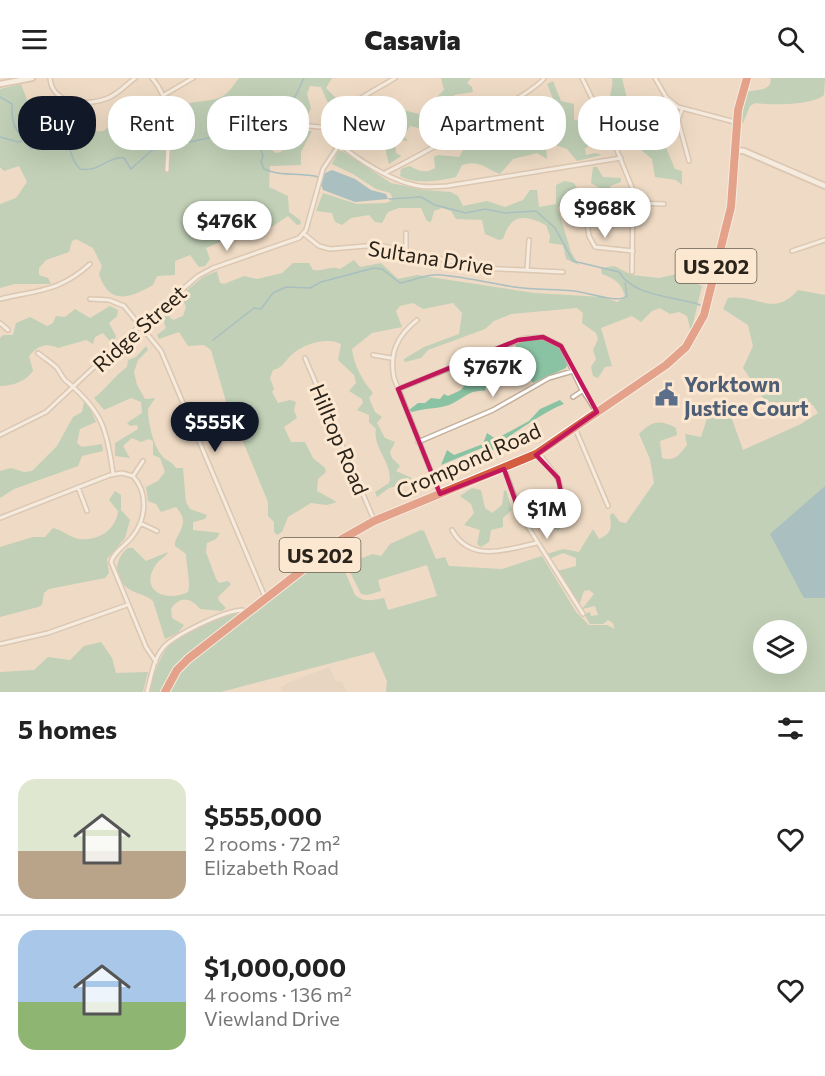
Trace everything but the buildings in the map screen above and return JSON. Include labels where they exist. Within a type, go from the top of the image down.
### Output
[{"type":"highway","name":"Crompond Road","points":[[165,692],[177,670],[188,659],[332,546],[374,521],[539,453],[674,359],[690,343],[700,325],[731,207],[740,150],[736,140],[737,123],[747,78]]},
{"type":"street","points":[[0,84],[32,78]]},
{"type":"street","points":[[50,78],[55,95],[62,100],[72,101],[111,97],[135,78]]},
{"type":"street","points":[[152,78],[164,95],[168,111],[167,170]]},
{"type":"street","points":[[164,95],[193,78]]},
{"type":"street","points":[[366,96],[396,78]]},
{"type":"street","points":[[385,173],[423,154],[519,98],[541,84],[544,78]]},
{"type":"street","points":[[582,78],[630,179],[635,203],[632,272]]},
{"type":"street","points":[[656,78],[669,101],[682,108],[737,123]]},
{"type":"street","points":[[682,108],[678,120],[689,161]]},
{"type":"street","points":[[304,234],[321,173],[336,150]]},
{"type":"street","points":[[347,150],[385,173],[414,185],[432,187],[504,178],[621,158]]},
{"type":"street","points":[[740,150],[825,186]]},
{"type":"street","points":[[635,203],[664,204]]},
{"type":"street","points":[[585,216],[589,236],[595,247],[633,251]]},
{"type":"street","points":[[406,233],[406,251]]},
{"type":"street","name":"Sultana Drive","points":[[304,234],[319,246],[330,249],[369,244],[482,268],[562,272]]},
{"type":"street","name":"Ridge Street","points":[[0,435],[41,415],[76,386],[141,324],[205,271],[288,243],[304,234]]},
{"type":"street","points":[[527,270],[529,240]]},
{"type":"street","points":[[792,251],[825,240]]},
{"type":"street","points":[[0,299],[64,284],[90,264]]},
{"type":"street","points":[[90,299],[109,300],[124,306],[141,324],[160,351],[265,597]]},
{"type":"street","points":[[417,320],[400,336],[392,358],[398,388],[440,494]]},
{"type":"street","points":[[0,322],[8,330]]},
{"type":"street","points":[[398,388],[518,340],[543,337],[561,346],[582,391],[597,412]]},
{"type":"street","points":[[38,353],[76,386],[89,402],[103,426],[109,443],[113,474]]},
{"type":"street","points":[[373,355],[392,358]]},
{"type":"street","name":"Hilltop Road","points":[[305,357],[374,521]]},
{"type":"street","points":[[418,442],[493,410],[549,378],[573,371]]},
{"type":"street","points":[[573,397],[582,391]]},
{"type":"street","points":[[575,428],[608,506]]},
{"type":"street","points":[[519,511],[560,499],[560,485],[553,470],[539,453]]},
{"type":"street","points":[[133,476],[143,461]]},
{"type":"street","points":[[504,469],[519,511],[536,543],[583,614]]},
{"type":"street","points":[[0,518],[113,474],[122,473],[133,476],[142,493],[143,511],[140,523],[111,562],[128,605],[156,662]]},
{"type":"street","points":[[78,488],[87,511]]},
{"type":"street","points":[[140,523],[157,531]]},
{"type":"street","points":[[452,530],[458,540],[476,551],[497,551],[536,543]]},
{"type":"street","points":[[0,644],[48,633],[128,605]]},
{"type":"street","points":[[147,692],[156,662],[162,649],[170,642],[226,614],[242,610]]},
{"type":"highlighted area","points":[[543,337],[561,346],[597,412],[536,455],[558,478],[561,492],[557,500],[519,511],[504,469],[440,494],[398,389],[518,340]]},
{"type":"shaded area","points":[[329,667],[336,681],[342,682],[347,692],[282,692],[281,687],[290,682]]},
{"type":"green space","points":[[239,78],[332,78],[326,88],[334,96],[325,96],[321,87],[310,86],[308,96],[223,96]]},
{"type":"green space","points":[[441,78],[471,78],[467,83],[472,87],[473,92],[454,96],[438,96],[444,90]]},
{"type":"green space","points":[[612,78],[622,78],[626,96],[610,96]]},
{"type":"green space","points":[[771,78],[825,78],[824,95],[818,99],[801,103],[755,103],[750,106],[743,123],[740,121],[745,92],[764,89],[770,85]]},
{"type":"green space","points":[[553,81],[559,96],[552,96],[547,84]]},
{"type":"green space","points":[[21,84],[26,96],[18,96],[18,150],[96,150],[96,132],[108,128],[108,150],[195,150],[195,102],[207,100],[207,150],[272,150],[276,153],[282,150],[302,150],[301,165],[270,166],[269,187],[288,196],[289,212],[300,220],[301,224],[297,225],[288,216],[271,227],[250,223],[245,229],[226,226],[222,232],[222,241],[206,248],[210,259],[205,266],[199,267],[190,255],[175,261],[175,275],[157,276],[153,285],[128,296],[114,295],[108,291],[99,274],[102,266],[93,248],[76,239],[72,241],[69,252],[46,260],[39,268],[39,275],[48,278],[51,284],[14,284],[0,288],[0,204],[16,198],[27,182],[19,166],[4,171],[0,167],[0,89]]},
{"type":"green space","points":[[566,102],[574,104],[574,120],[578,120],[578,150],[585,150],[586,155],[595,153],[602,155],[577,161],[567,149]]},
{"type":"green space","points":[[407,111],[419,114],[419,128],[410,126],[407,131]]},
{"type":"green space","points":[[386,150],[396,150],[401,156],[389,164]]},
{"type":"green space","points":[[463,150],[546,150],[547,159],[537,153],[513,159],[500,174],[483,165],[469,163],[462,165],[456,177],[442,180],[414,181],[400,176],[401,169],[409,166],[422,171],[435,168],[434,157],[438,155],[459,157]]},
{"type":"green space","points":[[641,150],[667,150],[675,169],[682,171],[682,185],[676,180],[655,177],[652,159]]},
{"type":"green space","points":[[338,151],[342,151],[391,183],[425,190],[451,192],[458,196],[463,206],[487,201],[505,207],[523,200],[530,190],[537,190],[539,207],[556,204],[556,185],[565,181],[574,183],[577,188],[569,192],[558,209],[571,252],[579,265],[566,259],[563,245],[549,243],[550,236],[546,225],[531,219],[519,218],[514,221],[503,239],[499,240],[485,234],[482,220],[456,219],[451,211],[442,208],[434,211],[431,222],[427,221],[421,208],[399,208],[388,212],[382,223],[375,222],[369,215],[351,218],[342,225],[335,222],[332,213],[316,211],[323,193],[357,204],[386,203],[391,201],[392,197],[390,193],[376,189],[332,164]]},
{"type":"green space","points":[[593,167],[597,167],[603,177],[621,178],[621,182],[610,186],[617,202],[614,222],[610,224],[607,219],[612,210],[609,194],[591,183]]},
{"type":"green space","points":[[354,260],[360,267],[381,263],[398,279],[417,275],[534,293],[602,297],[617,302],[625,297],[622,288],[614,280],[602,274],[601,268],[614,266],[632,275],[659,278],[677,274],[702,286],[691,332],[687,316],[679,312],[670,314],[660,308],[652,311],[641,322],[632,316],[601,328],[612,366],[605,367],[598,378],[593,376],[591,367],[596,359],[593,350],[598,339],[596,333],[582,323],[583,313],[577,308],[511,314],[494,321],[485,329],[428,350],[421,358],[405,362],[404,359],[424,347],[459,334],[462,313],[453,303],[423,309],[413,303],[400,306],[396,311],[402,327],[372,333],[352,349],[360,373],[373,393],[369,398],[375,412],[382,417],[377,423],[385,438],[395,442],[390,452],[392,458],[400,466],[396,471],[412,478],[402,485],[389,488],[377,497],[375,492],[389,483],[389,469],[377,443],[376,429],[369,422],[369,415],[357,410],[363,403],[362,399],[349,391],[356,383],[354,375],[338,360],[341,344],[324,341],[300,349],[280,367],[273,370],[270,378],[274,389],[272,392],[278,403],[290,400],[296,402],[294,410],[297,418],[284,427],[291,442],[305,442],[313,458],[325,468],[326,472],[318,479],[317,491],[337,502],[327,505],[311,503],[288,517],[282,532],[277,535],[274,532],[274,522],[268,516],[268,502],[239,432],[230,430],[223,422],[201,429],[205,421],[224,412],[227,405],[211,350],[204,345],[188,346],[179,332],[159,339],[157,335],[166,328],[162,316],[166,313],[173,320],[183,316],[186,307],[181,295],[203,277],[217,271],[220,283],[224,284],[244,276],[257,279],[282,273],[293,263],[309,263],[313,270],[340,269]]},
{"type":"green space","points":[[798,290],[825,295],[825,692],[386,692],[387,681],[374,652],[221,692],[170,692],[180,673],[199,655],[335,548],[355,595],[359,598],[369,600],[384,598],[388,610],[437,596],[427,565],[378,580],[381,591],[367,595],[361,594],[347,566],[349,563],[373,554],[381,556],[390,544],[421,530],[424,531],[436,559],[445,557],[449,566],[502,569],[542,556],[576,612],[589,625],[607,625],[615,629],[613,623],[608,620],[603,624],[590,624],[584,614],[590,612],[591,616],[598,615],[595,606],[582,609],[594,594],[589,590],[584,591],[579,605],[557,571],[576,566],[576,558],[563,553],[549,559],[547,554],[563,549],[579,552],[593,529],[599,539],[609,532],[610,515],[613,513],[620,522],[626,523],[654,483],[650,459],[639,434],[648,426],[665,423],[676,428],[677,435],[660,441],[662,458],[670,459],[679,455],[687,445],[685,434],[701,437],[711,406],[719,403],[727,405],[743,450],[801,424],[818,413],[813,405],[766,402],[743,368],[753,346],[748,325],[723,309],[728,298],[781,303]]},
{"type":"green space","points":[[110,306],[118,310],[117,316],[109,323],[116,336],[115,340],[110,341],[103,333],[95,337],[93,344],[86,340],[58,348],[50,345],[42,346],[29,356],[33,371],[27,378],[10,385],[0,386],[0,338],[3,335],[13,335],[16,323],[30,317],[47,326],[53,323],[56,316],[65,317],[75,309],[90,318]]},
{"type":"green space","points":[[539,338],[560,348],[567,364],[566,368],[533,383],[520,365],[515,343]]},
{"type":"green space","points":[[146,346],[148,350],[138,360],[134,372],[137,385],[145,399],[155,398],[148,409],[154,440],[164,458],[176,468],[183,468],[186,502],[190,509],[207,515],[205,519],[193,522],[193,530],[220,533],[216,539],[207,543],[206,552],[219,583],[228,581],[231,584],[218,597],[226,608],[222,611],[200,609],[189,600],[181,600],[174,605],[171,609],[172,618],[184,625],[178,633],[165,639],[153,601],[126,587],[121,582],[117,570],[120,558],[128,548],[133,548],[146,561],[168,552],[151,575],[150,582],[153,588],[164,595],[172,596],[188,592],[186,554],[175,546],[183,525],[182,517],[176,507],[161,512],[156,504],[148,501],[146,487],[158,481],[165,472],[160,458],[153,455],[153,441],[149,439],[141,442],[132,438],[123,446],[130,458],[115,456],[115,443],[138,429],[137,425],[130,426],[127,423],[142,413],[141,402],[131,398],[104,410],[94,398],[127,367],[128,360],[136,357]]},
{"type":"green space","points":[[503,371],[507,373],[486,385],[485,391],[470,393],[444,406],[412,412],[409,410],[418,403],[425,403],[431,398],[440,399],[444,394],[448,396],[461,390],[471,377],[478,378],[480,381]]},
{"type":"green space","points":[[560,400],[564,404],[527,425],[493,450],[482,448],[441,465],[447,450],[454,455],[483,444],[487,433],[496,439],[529,421],[540,409]]},
{"type":"green space","points":[[84,402],[88,404],[96,422],[80,429],[77,443],[82,447],[102,444],[103,451],[82,456],[78,466],[14,489],[0,498],[0,471],[11,468],[24,472],[32,471],[57,446],[73,417],[82,412]]},
{"type":"green space","points":[[472,488],[481,490],[485,508],[492,513],[502,505],[506,490],[512,510],[503,518],[503,527],[491,530],[489,542],[481,547],[477,544],[480,530],[464,525],[474,513],[471,504],[460,496]]},
{"type":"green space","points":[[569,489],[579,516],[577,519],[567,521],[558,531],[542,519],[533,521],[529,518],[531,513],[558,510],[566,503]]},
{"type":"green space","points":[[115,491],[121,495],[121,510],[130,520],[125,538],[107,559],[109,573],[105,578],[49,589],[44,593],[42,605],[0,617],[0,547],[33,537],[45,537],[53,528],[82,539],[103,534],[113,525],[118,511],[109,500]]},
{"type":"green space","points":[[240,612],[171,674],[161,692],[148,692],[161,658],[173,642],[201,626]]},
{"type":"green space","points":[[101,642],[112,658],[116,673],[148,672],[143,692],[0,692],[0,672],[34,670],[48,657],[70,660],[84,646]]},
{"type":"water","points":[[332,170],[355,179],[371,190],[386,194],[388,199],[355,202],[323,190],[321,185],[323,174]]},
{"type":"water","points":[[825,486],[825,598],[804,598],[770,534]]},
{"type":"waterway","points":[[0,97],[12,104],[14,124],[31,149],[40,141],[61,141],[69,148],[80,169],[92,169],[118,158],[124,158],[131,169],[152,150],[183,144],[186,139],[190,142],[240,131],[252,120],[252,107],[266,101],[274,107],[274,101],[295,97],[304,78]]},
{"type":"waterway","points":[[0,137],[18,142]]},
{"type":"waterway","points":[[261,150],[264,169],[277,173],[319,177]]},
{"type":"waterway","points":[[389,199],[421,197],[435,205],[466,213],[485,209],[505,213],[536,211],[555,228],[573,261],[619,272],[626,280],[644,291],[700,305]]},
{"type":"waterway","points":[[213,340],[254,308],[261,309],[273,293],[286,287],[310,288],[321,282],[374,268],[382,269],[400,283],[430,275],[441,275],[529,289],[574,291],[617,299],[627,296],[625,283]]},
{"type":"place","name":"Yorktown Justice Court","points":[[666,395]]}]
